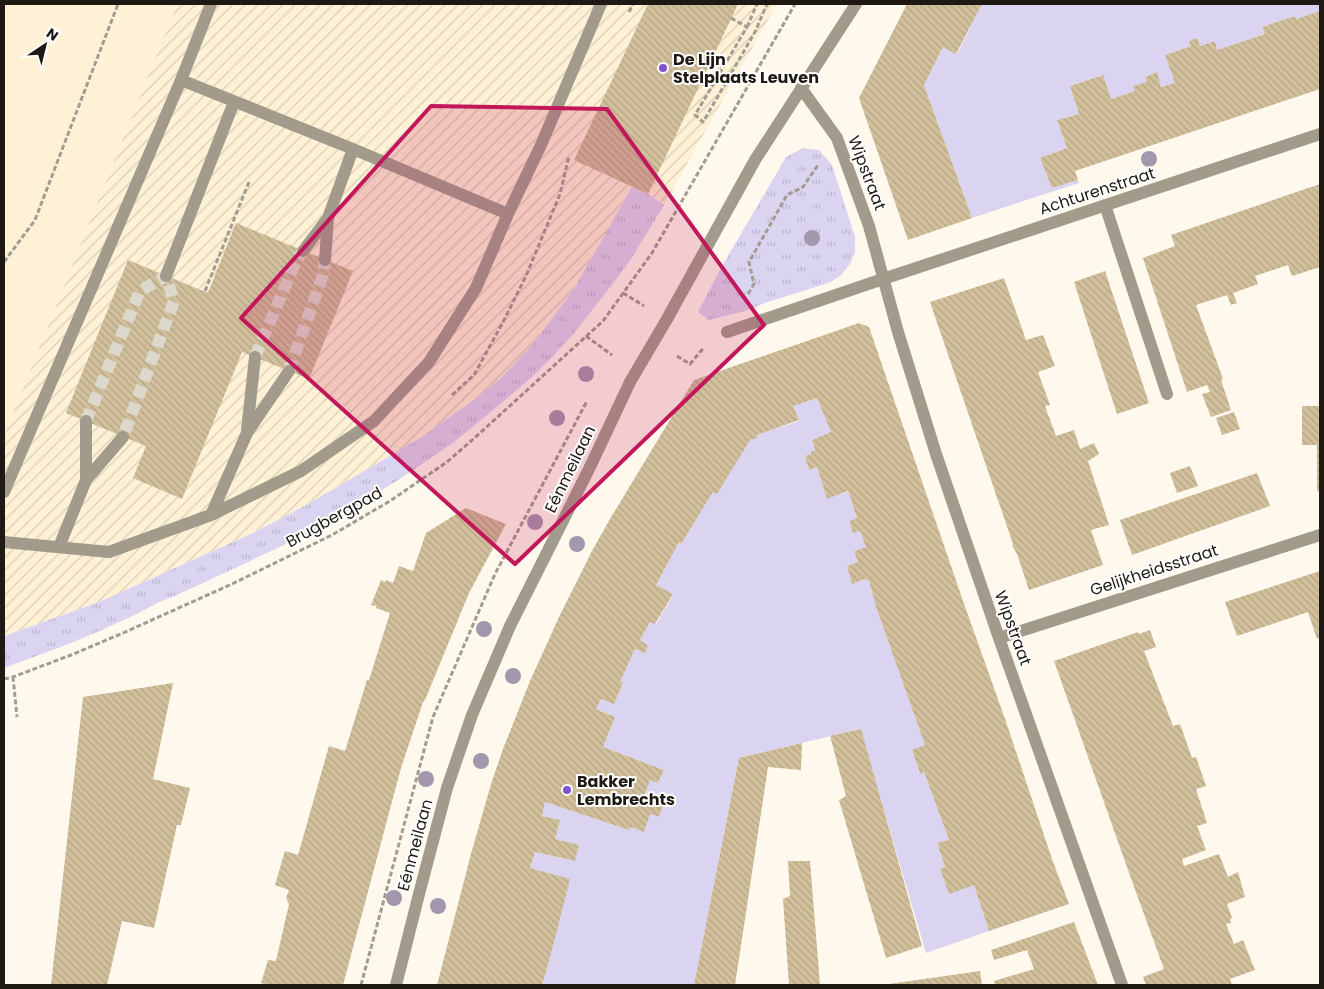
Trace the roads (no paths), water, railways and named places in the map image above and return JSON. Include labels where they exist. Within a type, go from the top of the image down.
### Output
[{"type":"street","points":[[4,492],[181,80],[211,4]]},
{"type":"street","points":[[4,542],[109,552],[211,515],[301,471],[374,421],[429,362],[476,288],[541,145],[600,4]]},
{"type":"street","name":"Eénmeilaan","points":[[396,985],[447,788],[472,715],[510,626],[586,475],[630,382],[755,160],[856,4]]},
{"type":"street","points":[[181,80],[508,214]]},
{"type":"street","name":"Wipstraat","points":[[801,88],[837,138],[870,226],[898,332],[936,454],[1122,985]]},
{"type":"street","points":[[166,276],[234,102]]},
{"type":"street","name":"Achturenstraat","points":[[883,279],[1320,134]]},
{"type":"street","points":[[325,260],[328,218],[353,149]]},
{"type":"street","points":[[1105,205],[1167,394]]},
{"type":"street","points":[[303,250],[328,218]]},
{"type":"street","points":[[727,332],[883,279]]},
{"type":"street","points":[[247,433],[255,357]]},
{"type":"street","points":[[211,515],[247,433],[289,371]]},
{"type":"street","points":[[86,421],[86,480]]},
{"type":"street","points":[[59,547],[86,480],[123,437]]},
{"type":"street","name":"Gelijkheidsstraat","points":[[999,638],[1320,535]]},
{"type":"tunnel","points":[[255,357],[296,261],[303,251]]},
{"type":"tunnel","points":[[289,371],[323,275],[325,260]]},
{"type":"tunnel","points":[[86,421],[140,291],[166,276],[174,301],[123,437]]},
{"type":"place","name":"De Lijn Stelplaats Leuven","points":[[663,68]]},
{"type":"place","name":"Bakker Lembrechts","points":[[567,790]]}]
